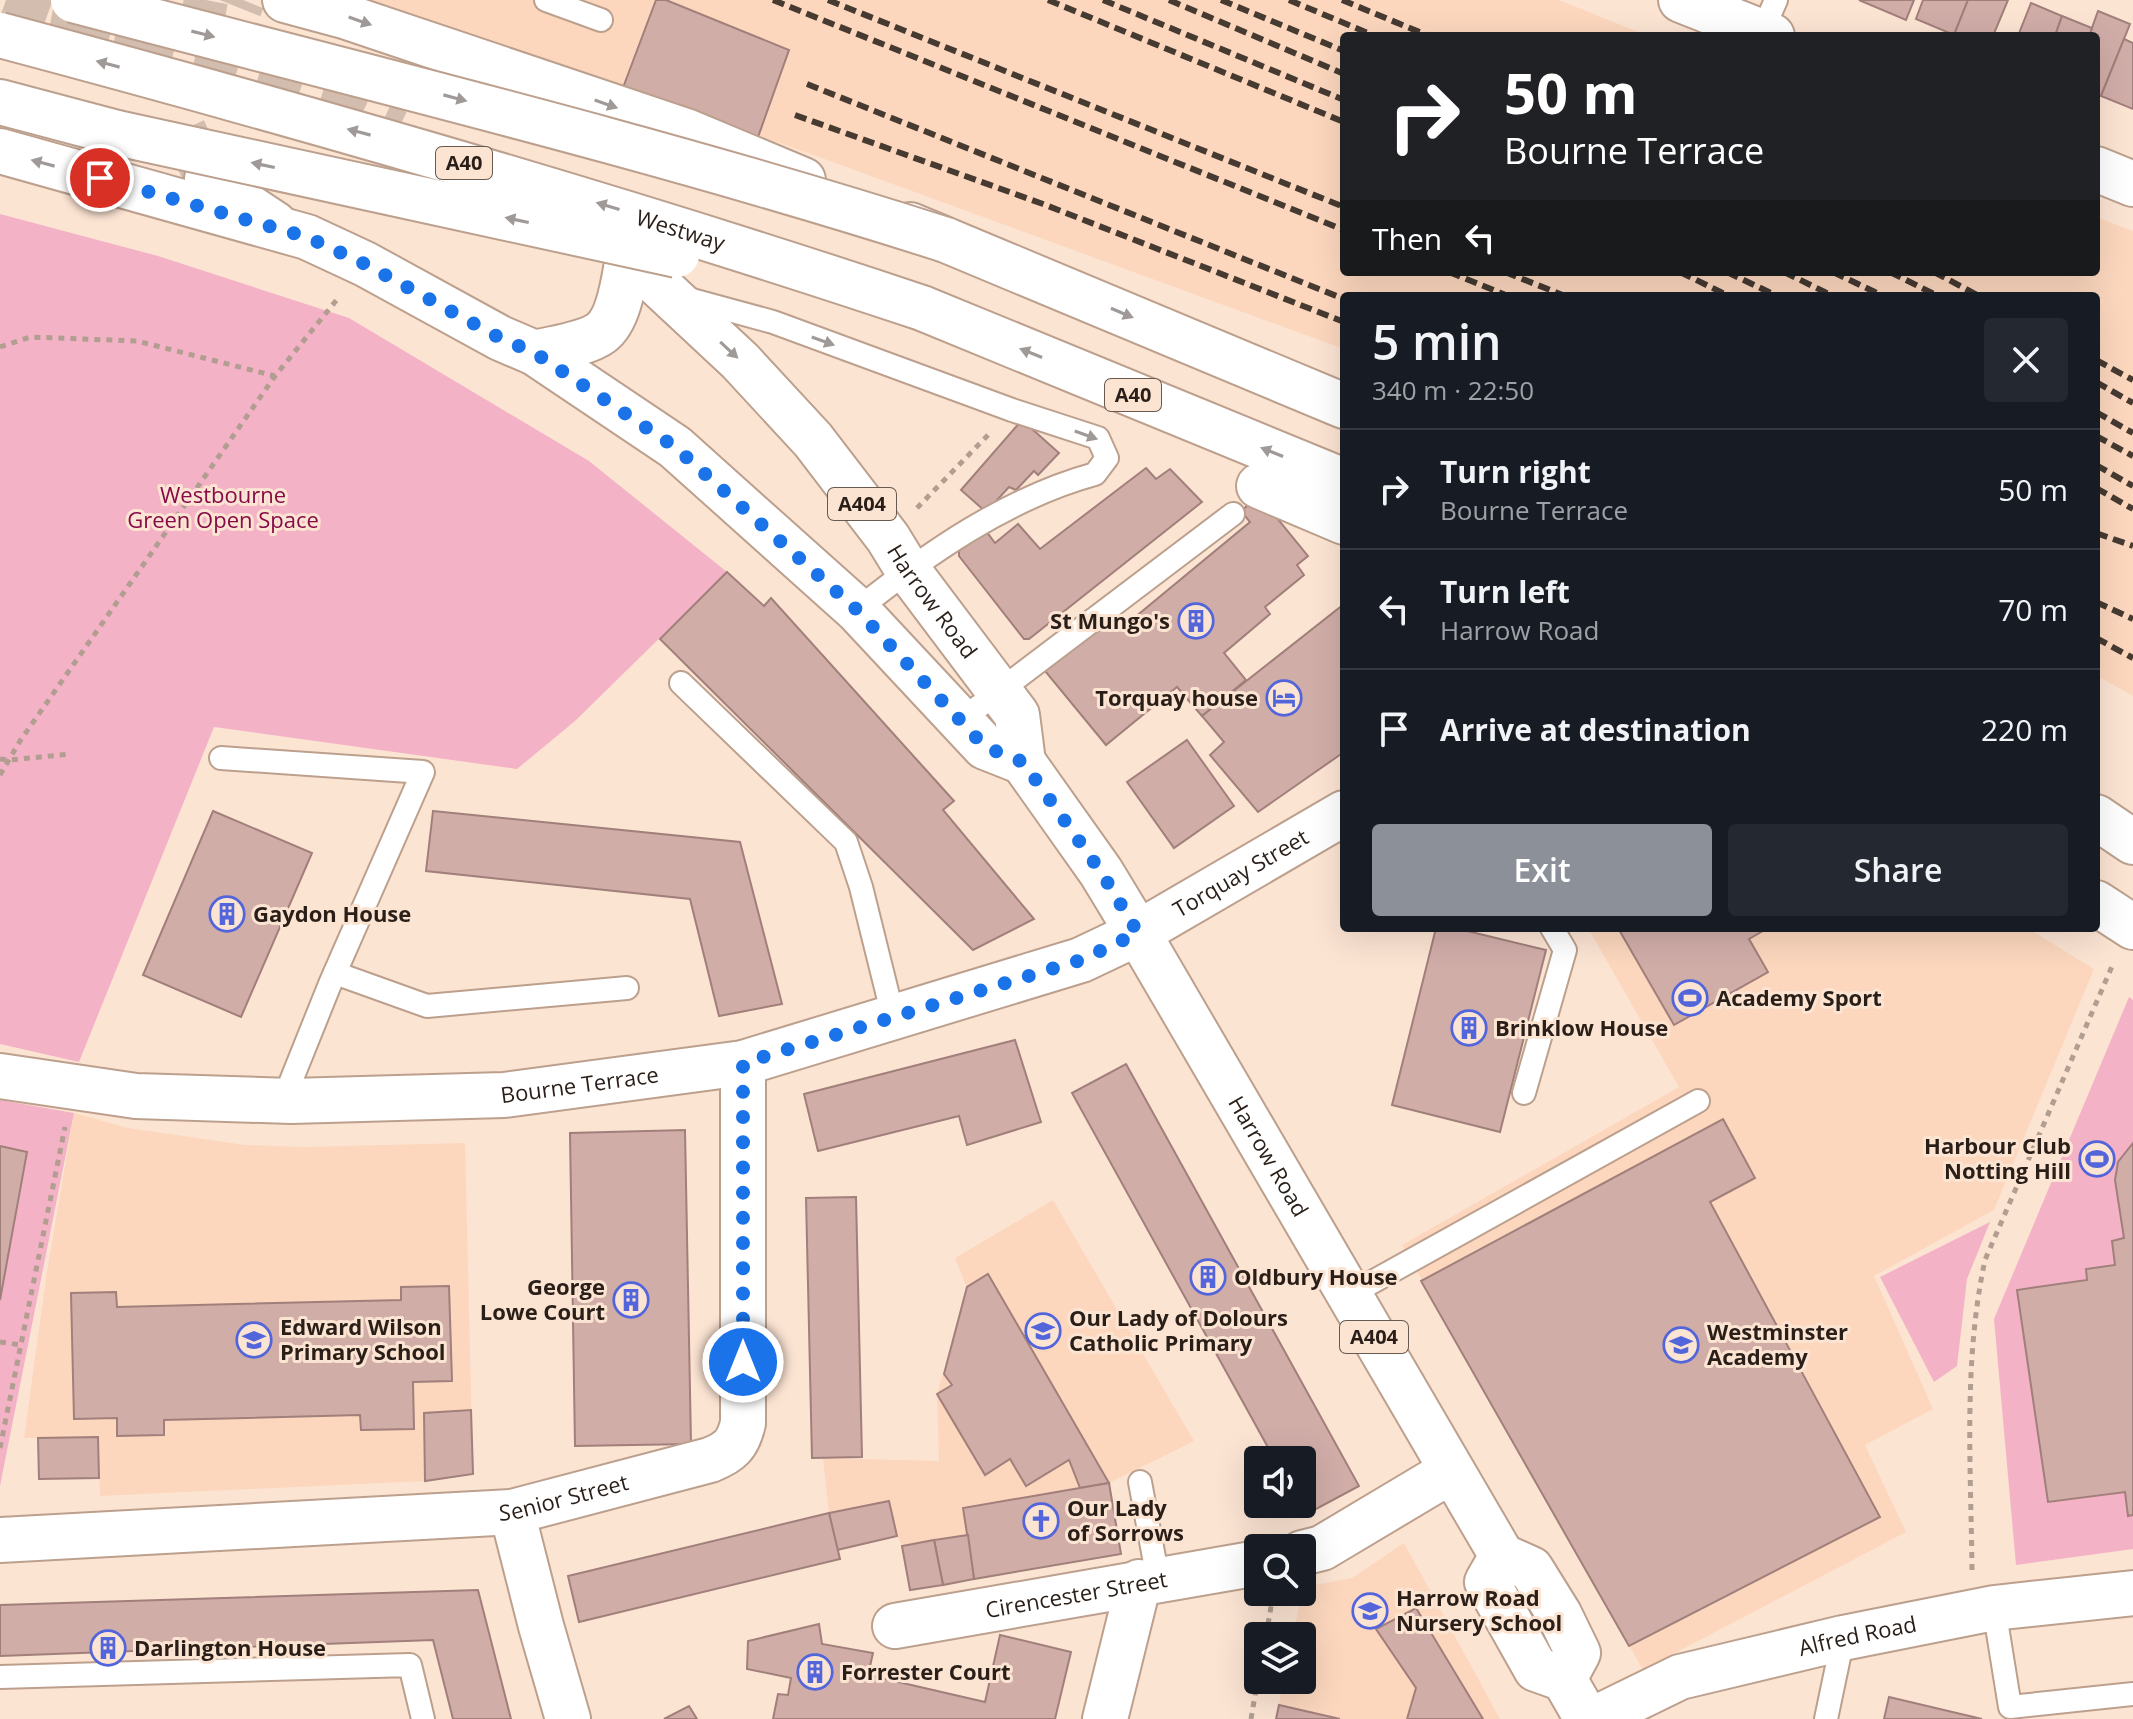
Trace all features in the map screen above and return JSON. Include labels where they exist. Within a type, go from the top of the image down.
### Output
[{"type":"main road","points":[[73,0],[398,83],[699,165],[946,240]]},
{"type":"main road","points":[[285,0],[344,16],[686,131],[1340,404]]},
{"type":"main road","points":[[1681,0],[1770,23]]},
{"type":"main road","name":"Westway","points":[[0,35],[383,139],[691,232],[922,308],[1340,479]]},
{"type":"main road","name":"A40","points":[[0,102],[117,133],[922,308]]},
{"type":"main road","points":[[0,151],[307,237]]},
{"type":"main road","points":[[2100,171],[2133,184]]},
{"type":"main road","points":[[207,179],[272,222],[365,264],[500,338],[535,353],[675,447],[857,610],[985,747],[1023,762]]},
{"type":"main road","points":[[535,353],[603,332],[618,306],[649,276]]},
{"type":"main road","name":"Harrow Road","points":[[649,276],[740,361],[813,440],[1017,715],[1023,762],[1101,872],[1138,933],[1502,1556],[1531,1569],[1559,1614],[1578,1653],[1564,1679],[1587,1719]]},
{"type":"main road","points":[[1246,500],[1340,521]]},
{"type":"main road","name":"Torquay Street","points":[[1138,933],[1340,815]]},
{"type":"main road","points":[[2100,820],[2133,842]]},
{"type":"main road","points":[[2100,906],[2133,927]]},
{"type":"main road","name":"Bourne Terrace","points":[[0,1076],[136,1096],[291,1101],[504,1095],[743,1063],[1081,960],[1138,933]]},
{"type":"main road","name":"Senior Street","points":[[0,1540],[512,1512],[710,1460],[730,1452],[739,1439],[743,1423],[743,1063]]},
{"type":"main road","points":[[1316,1550],[1451,1471]]},
{"type":"main road","points":[[512,1512],[568,1719]]},
{"type":"main road","name":"Cirencester Street","points":[[895,1626],[1244,1565]]},
{"type":"main road","points":[[1105,1719],[1149,1580]]},
{"type":"main road","name":"Alfred Road","points":[[1594,1719],[1680,1677],[1843,1638],[1980,1611],[2133,1593]]},
{"type":"lane","points":[[546,0],[601,20]]},
{"type":"lane","points":[[649,276],[1012,410],[1098,438],[1107,458],[1095,474],[1065,482],[996,516],[898,554],[857,610]]},
{"type":"lane","points":[[961,720],[999,694],[1246,500]]},
{"type":"lane","points":[[681,683],[846,842],[861,887],[893,1016]]},
{"type":"lane","points":[[221,758],[423,772],[291,1081],[291,1101]]},
{"type":"lane","points":[[1524,1093],[1565,950],[1554,932]]},
{"type":"lane","points":[[335,973],[427,1006],[627,988]]},
{"type":"lane","points":[[1349,1295],[1698,1101]]},
{"type":"lane","points":[[1140,1482],[1149,1580]]},
{"type":"lane","points":[[1980,1611],[2010,1707],[2133,1694]]},
{"type":"lane","points":[[1826,1719],[1843,1638]]},
{"type":"lane","points":[[0,1677],[410,1665],[423,1719]]},
{"type":"path","points":[[0,775],[275,376],[365,264]]},
{"type":"path","points":[[0,347],[30,337],[137,341],[275,376]]},
{"type":"path","points":[[898,554],[1012,410]]},
{"type":"path","points":[[0,759],[71,754]]},
{"type":"path","points":[[1980,1611],[1972,1576],[1970,1351],[1976,1302],[1985,1260],[2107,977]]},
{"type":"path","points":[[0,1448],[72,1088]]},
{"type":"path","points":[[0,1342],[22,1345]]},
{"type":"path","points":[[1251,1719],[1255,1694]]},
{"type":"shaded area","points":[[362,0],[1559,0],[1638,32],[1340,32],[1340,276],[2100,276],[2100,219],[2133,231],[2133,696],[2100,677],[2100,292],[1340,292],[1340,348],[786,145],[621,93]]},
{"type":"shaded area","name":"Westminster Academy","points":[[1590,932],[2034,932],[2094,969],[1994,1210],[1874,1276],[1933,1409],[1865,1445],[1906,1532],[1643,1670],[1402,1245],[1679,1087]]},
{"type":"shaded area","name":"Edward Wilson Primary School","points":[[74,1113],[128,1128],[245,1145],[304,1147],[465,1143],[473,1474],[425,1481],[100,1496],[98,1437],[24,1438],[47,1271]]},
{"type":"shaded area","name":"Our Lady of Dolours Catholic Primary","points":[[1053,1200],[1194,1441],[1109,1483],[964,1508],[968,1535],[902,1546],[888,1501],[829,1513],[823,1458],[939,1461],[937,1394],[967,1288],[955,1258]]},
{"type":"shaded area","name":"Harrow Road Nursery School","points":[[1404,1543],[1500,1719],[1276,1719],[1281,1694],[1316,1694],[1316,1622],[1296,1622],[1299,1606],[1316,1606],[1316,1585],[1352,1578]]},
{"type":"green space","name":"Westbourne Green Open Space","points":[[0,214],[158,256],[349,318],[589,461],[727,572],[575,721],[517,769],[214,727],[79,1062],[0,1044]]},
{"type":"green space","name":"Harbour Club Notting Hill","points":[[2129,997],[2133,1000],[2133,1549],[2016,1565],[1994,1319]]},
{"type":"green space","points":[[0,1100],[74,1113],[0,1486]]},
{"type":"green space","points":[[1990,1222],[1967,1279],[1957,1366],[1934,1382],[1880,1277]]},
{"type":"building","points":[[656,0],[666,0],[789,50],[758,137],[621,93]]},
{"type":"building","points":[[1859,0],[1914,0],[1906,20]]},
{"type":"building","points":[[1923,0],[1968,0],[1955,32],[1947,32],[1916,19]]},
{"type":"building","points":[[1968,0],[2008,0],[1995,32],[1955,32]]},
{"type":"building","points":[[2031,3],[2062,16],[2056,32],[2020,32]]},
{"type":"building","points":[[2098,11],[2130,24],[2101,96],[2100,32],[2090,32]]},
{"type":"building","points":[[2062,16],[2092,28],[2090,32],[2056,32]]},
{"type":"building","points":[[2124,39],[2133,43],[2133,109],[2101,96]]},
{"type":"building","points":[[1022,420],[1059,453],[1038,475],[1034,471],[1016,490],[1009,487],[986,512],[961,490]]},
{"type":"building","points":[[1146,468],[1156,479],[1170,469],[1202,502],[1029,639],[1024,639],[959,556],[959,551],[986,531],[995,543],[1018,524],[1040,549]]},
{"type":"building","name":"St Mungo's","points":[[1259,496],[1308,556],[1297,565],[1304,575],[1265,607],[1270,614],[1224,653],[1246,680],[1202,716],[1177,687],[1106,745],[1045,671],[1114,615],[1123,627],[1250,522],[1241,511]]},
{"type":"building","points":[[727,572],[764,606],[771,598],[954,801],[943,810],[1034,919],[973,950],[660,639]]},
{"type":"building","name":"Torquay house","points":[[1340,607],[1340,755],[1258,812],[1210,755],[1224,742],[1202,716]]},
{"type":"building","points":[[1187,740],[1234,806],[1174,848],[1127,782]]},
{"type":"building","name":"Gaydon House","points":[[213,811],[312,853],[241,1017],[143,975]]},
{"type":"building","points":[[433,811],[740,842],[782,1004],[719,1016],[690,899],[426,871]]},
{"type":"building","name":"Brinklow House","points":[[1435,932],[1472,932],[1546,950],[1500,1132],[1392,1105]]},
{"type":"building","name":"Academy Sport","points":[[1620,932],[1761,932],[1749,939],[1768,972],[1674,1025]]},
{"type":"building","points":[[1015,1040],[1041,1122],[967,1145],[959,1116],[818,1151],[804,1094]]},
{"type":"building","name":"Oldbury House","points":[[1126,1064],[1359,1486],[1316,1509],[1316,1446],[1267,1446],[1072,1093]]},
{"type":"building","points":[[1723,1119],[1755,1178],[1710,1202],[1880,1517],[1629,1646],[1421,1281]]},
{"type":"building","name":"George Lowe Court","points":[[685,1130],[691,1444],[575,1446],[570,1133]]},
{"type":"building","points":[[2133,1143],[2133,1515],[2128,1516],[2125,1492],[2048,1502],[2017,1290],[2087,1280],[2086,1269],[2115,1265],[2112,1241],[2124,1238],[2115,1180],[2118,1162]]},
{"type":"building","points":[[0,1146],[27,1152],[0,1300]]},
{"type":"building","points":[[856,1197],[862,1457],[812,1458],[806,1198]]},
{"type":"building","points":[[988,1274],[1109,1483],[1080,1488],[1069,1460],[1026,1486],[1010,1459],[985,1475],[937,1394],[952,1385],[944,1374],[967,1287]]},
{"type":"building","points":[[449,1286],[452,1381],[413,1382],[414,1429],[361,1430],[360,1415],[164,1420],[164,1435],[117,1436],[117,1418],[74,1419],[71,1293],[116,1292],[117,1307],[401,1300],[401,1287]]},
{"type":"building","points":[[471,1410],[473,1474],[425,1481],[424,1413]]},
{"type":"building","points":[[98,1437],[99,1478],[39,1479],[38,1438]]},
{"type":"building","name":"Our Lady of Sorrows","points":[[1109,1483],[1121,1554],[974,1579],[963,1508]]},
{"type":"building","points":[[889,1501],[897,1536],[837,1550],[829,1513]]},
{"type":"building","points":[[829,1513],[840,1559],[579,1622],[568,1576]]},
{"type":"building","points":[[968,1535],[974,1579],[943,1585],[934,1540]]},
{"type":"building","points":[[934,1540],[943,1585],[910,1590],[902,1546]]},
{"type":"building","name":"Darlington House","points":[[478,1590],[511,1719],[453,1719],[433,1640],[0,1656],[0,1605]]},
{"type":"building","points":[[1416,1608],[1483,1719],[1407,1719],[1416,1688],[1376,1629]]},
{"type":"building","name":"Forrester Court","points":[[819,1624],[822,1644],[873,1653],[868,1675],[985,1702],[1000,1635],[1071,1652],[1055,1719],[773,1719],[778,1694],[788,1695],[791,1678],[747,1669],[748,1641]]},
{"type":"building","points":[[1889,1697],[1982,1719],[1884,1719]]},
{"type":"building","points":[[1279,1705],[1340,1719],[1276,1719]]},
{"type":"building","points":[[689,1706],[697,1719],[664,1719]]},
{"type":"tunnel","points":[[6,0],[133,46],[196,61],[347,108],[397,132]]},
{"type":"tunnel","points":[[206,0],[182,125],[206,178]]},
{"type":"tunnel","points":[[198,59],[239,10],[243,0]]},
{"type":"tunnel","points":[[49,30],[133,46]]},
{"type":"railway","points":[[773,0],[1340,228]]},
{"type":"railway","points":[[828,0],[1340,205]]},
{"type":"railway","points":[[1048,0],[1340,120]]},
{"type":"railway","points":[[1103,0],[1340,98]]},
{"type":"railway","points":[[1169,0],[1340,72]]},
{"type":"railway","points":[[1221,0],[1340,49]]},
{"type":"railway","points":[[1289,0],[1365,32]]},
{"type":"railway","points":[[1342,0],[1419,32]]},
{"type":"railway","points":[[807,84],[1340,297]]},
{"type":"railway","points":[[795,115],[1043,204],[1340,320]]},
{"type":"railway","points":[[1459,276],[1498,292]]},
{"type":"railway","points":[[1515,276],[1555,292]]},
{"type":"railway","points":[[1688,276],[1721,292]]},
{"type":"railway","points":[[1735,276],[1769,292]]},
{"type":"railway","points":[[1792,276],[1825,292]]},
{"type":"railway","points":[[1841,276],[1875,292]]},
{"type":"railway","points":[[1898,276],[1930,292]]},
{"type":"railway","points":[[1942,276],[1972,292]]},
{"type":"railway","points":[[2100,362],[2133,380]]},
{"type":"railway","points":[[2100,384],[2133,403]]},
{"type":"railway","points":[[2100,414],[2133,433]]},
{"type":"railway","points":[[2100,438],[2133,456]]},
{"type":"railway","points":[[2100,467],[2133,486]]},
{"type":"railway","points":[[2100,490],[2133,509]]},
{"type":"railway","points":[[2100,534],[2133,546]]},
{"type":"railway","points":[[2100,604],[2133,619]]},
{"type":"railway","points":[[2100,640],[2133,658]]},
{"type":"place","name":"St Mungo's","points":[[1196,621]]},
{"type":"place","name":"Torquay house","points":[[1284,698]]},
{"type":"place","name":"Gaydon House","points":[[227,914]]},
{"type":"place","name":"Academy Sport","points":[[1690,998]]},
{"type":"place","name":"Brinklow House","points":[[1469,1028]]},
{"type":"place","name":"Harbour Club Notting Hill","points":[[2097,1159]]},
{"type":"place","name":"Oldbury House","points":[[1208,1277]]},
{"type":"place","name":"George Lowe Court","points":[[631,1300]]},
{"type":"place","name":"Our Lady of Dolours Catholic Primary","points":[[1043,1331]]},
{"type":"place","name":"Edward Wilson Primary School","points":[[254,1340]]},
{"type":"place","name":"Westminster Academy","points":[[1681,1345]]},
{"type":"place","name":"Our Lady of Sorrows","points":[[1041,1521]]},
{"type":"place","name":"Harrow Road Nursery School","points":[[1370,1611]]},
{"type":"place","name":"Darlington House","points":[[108,1648]]},
{"type":"place","name":"Forrester Court","points":[[815,1672]]},
{"type":"route","points":[[100,178],[307,237],[365,264],[500,338],[535,353],[675,447],[857,610],[985,747],[1023,762],[1101,872],[1138,933],[1081,960],[743,1063],[743,1362]]}]
